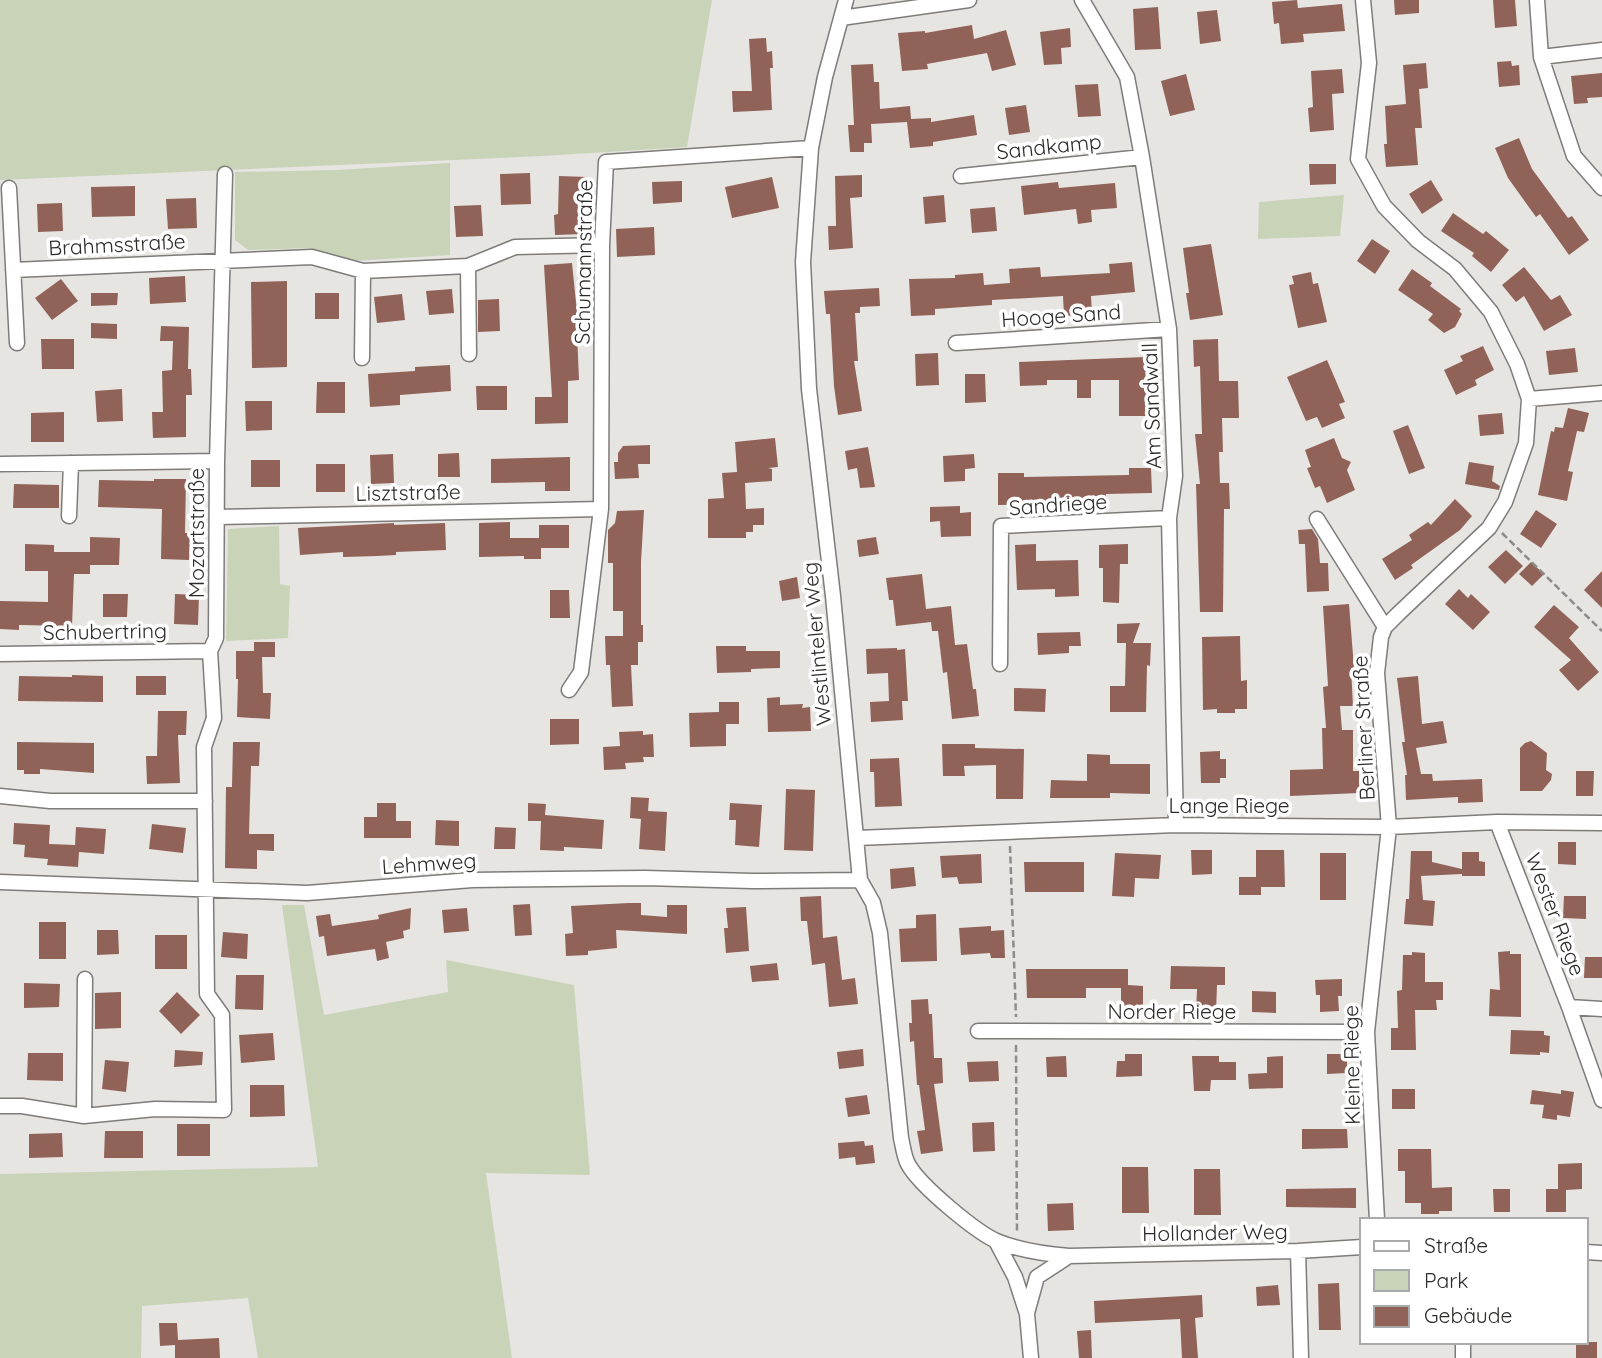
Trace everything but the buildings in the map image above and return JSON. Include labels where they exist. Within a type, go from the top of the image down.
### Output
[{"type":"street","name":"Westlinteler Weg","points":[[846,0],[825,76],[811,148],[803,262],[808,376],[833,596],[860,880],[873,903],[880,933],[901,1138],[907,1163],[921,1182],[996,1241],[1035,1253],[1069,1256]]},
{"type":"street","points":[[841,18],[969,0]]},
{"type":"street","name":"Am Sandwall","points":[[1082,0],[1127,77],[1169,329],[1175,477],[1169,518],[1176,825]]},
{"type":"street","name":"Berliner Straße","points":[[1363,0],[1368,63],[1359,159],[1384,206],[1418,241],[1455,269],[1491,312],[1517,363],[1529,399],[1526,443],[1506,502],[1492,523],[1385,627],[1381,637],[1377,673],[1389,827]]},
{"type":"street","points":[[1538,0],[1541,57],[1574,156],[1602,188]]},
{"type":"street","points":[[1541,57],[1602,50]]},
{"type":"street","name":"Schumannstraße","points":[[601,509],[602,245],[607,163],[811,148]]},
{"type":"street","name":"Sandkamp","points":[[961,176],[1142,157]]},
{"type":"street","name":"Mozartstraße","points":[[84,1116],[155,1109],[224,1110],[222,1014],[207,994],[204,747],[214,718],[210,651],[216,638],[217,461],[225,174]]},
{"type":"street","points":[[9,188],[17,343]]},
{"type":"street","name":"Brahmsstraße","points":[[13,270],[312,257],[363,271],[468,266],[515,247],[602,245]]},
{"type":"street","points":[[468,266],[469,354]]},
{"type":"street","points":[[362,358],[363,271]]},
{"type":"street","name":"Hooge Sand","points":[[956,343],[1169,329]]},
{"type":"street","points":[[1529,399],[1602,393]]},
{"type":"street","points":[[0,464],[217,461]]},
{"type":"street","points":[[69,516],[71,463]]},
{"type":"street","points":[[569,690],[581,672],[601,509]]},
{"type":"street","name":"Lisztstraße","points":[[217,517],[601,509]]},
{"type":"street","name":"Sandriege","points":[[999,664],[1001,526],[1169,518]]},
{"type":"street","name":"Berliner Straße","points":[[1317,519],[1385,627]]},
{"type":"street","name":"Schubertring","points":[[0,654],[210,651]]},
{"type":"street","points":[[0,796],[50,801],[205,801]]},
{"type":"street","name":"Lange Riege","points":[[857,838],[1176,825],[1389,827],[1497,822],[1602,823]]},
{"type":"street","name":"Wester Riege","points":[[1497,822],[1602,1100]]},
{"type":"street","name":"Kleine Riege","points":[[1377,1218],[1367,1032],[1389,827]]},
{"type":"street","name":"Lehmweg","points":[[0,882],[307,893],[472,880],[860,880]]},
{"type":"street","points":[[0,1106],[22,1106],[84,1116],[85,979]]},
{"type":"street","points":[[1569,1007],[1602,1009]]},
{"type":"street","name":"Norder Riege","points":[[978,1031],[1367,1032]]},
{"type":"street","name":"Westlinteler Weg","points":[[996,1241],[1015,1277],[1027,1314],[1031,1358]]},
{"type":"street","name":"Hollander Weg","points":[[1069,1256],[1360,1247]]},
{"type":"street","points":[[1298,1251],[1301,1358]]},
{"type":"street","name":"Westlinteler Weg","points":[[1027,1314],[1037,1278],[1069,1256]]},
{"type":"path","points":[[1492,523],[1602,631]]},
{"type":"green space","points":[[0,0],[712,0],[687,147],[0,180]]},
{"type":"green space","points":[[450,163],[450,255],[352,261],[309,248],[248,250],[235,240],[235,172],[337,170]]},
{"type":"green space","points":[[1344,195],[1340,236],[1258,239],[1259,202]]},
{"type":"green space","points":[[279,526],[280,584],[290,586],[288,638],[226,641],[228,529]]},
{"type":"green space","points":[[282,905],[304,905],[324,1015],[448,992],[446,960],[574,985],[590,1175],[486,1173],[512,1358],[258,1358],[248,1298],[142,1306],[141,1358],[0,1358],[0,1174],[318,1167]]}]
